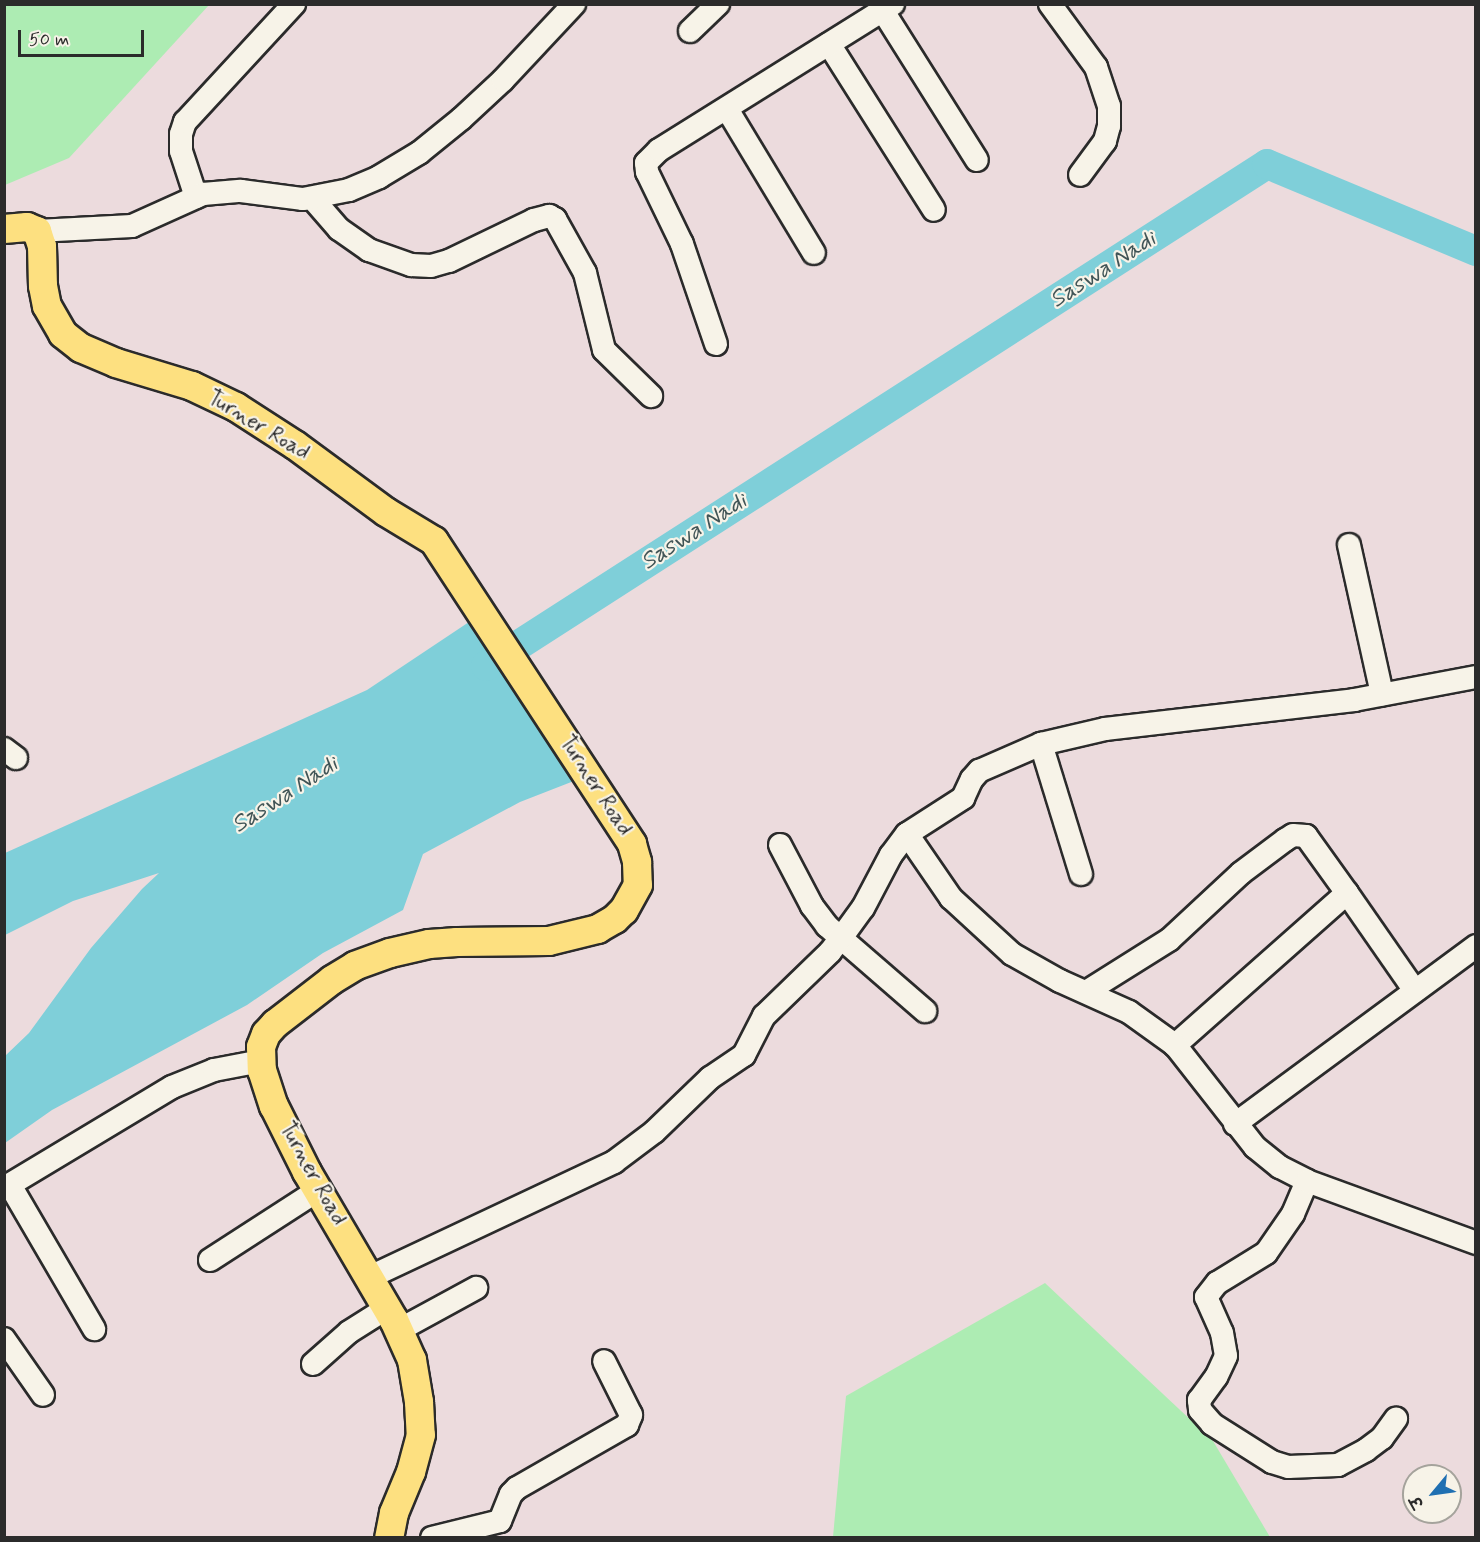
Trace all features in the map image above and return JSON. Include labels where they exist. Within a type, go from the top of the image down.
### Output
[{"type":"main road","points":[[4,229],[27,227],[37,231]]},
{"type":"main road","name":"Turner Road","points":[[37,231],[42,246],[43,286],[47,306],[63,334],[81,348],[116,363],[192,386],[236,407],[295,445],[386,512],[434,541],[620,822],[632,844],[639,874],[638,885],[615,919],[598,929],[559,939],[429,944],[390,953],[355,966],[332,980],[276,1024],[266,1034],[261,1047],[261,1061],[274,1106],[318,1190],[393,1319],[412,1360],[417,1383],[421,1435],[411,1472],[394,1513],[389,1538]]},
{"type":"street","points":[[196,197],[181,151],[181,134],[185,122],[294,4]]},
{"type":"street","points":[[37,231],[132,226],[196,197],[225,190],[312,198],[348,190],[379,177],[419,153],[461,119],[503,80],[574,4]]},
{"type":"street","points":[[690,31],[718,4]]},
{"type":"street","points":[[1050,4],[1096,67],[1108,106],[1109,126],[1105,141],[1080,175]]},
{"type":"street","points":[[716,344],[682,244],[647,172],[646,163],[659,150],[888,8],[977,160]]},
{"type":"street","points":[[829,44],[934,210]]},
{"type":"street","points":[[727,109],[814,253]]},
{"type":"street","points":[[312,198],[339,229],[369,250],[411,265],[431,266],[449,261],[534,220],[549,216],[555,219],[585,273],[604,350],[651,396]]},
{"type":"street","points":[[1349,545],[1382,694]]},
{"type":"street","points":[[370,1277],[614,1162],[654,1132],[710,1078],[744,1054],[764,1016],[830,952],[841,938],[863,908],[891,855],[907,834],[963,798],[972,779],[979,771],[1041,744],[1105,729],[1382,694],[1476,677]]},
{"type":"street","points":[[1041,744],[1081,874]]},
{"type":"street","points":[[907,834],[951,898],[994,938],[1034,967],[1129,1012],[1175,1045],[1235,1124],[1255,1147],[1280,1167],[1307,1181],[1476,1243]]},
{"type":"street","points":[[1086,992],[1169,940],[1241,873],[1293,835],[1306,836],[1312,841],[1415,991]]},
{"type":"street","points":[[780,845],[812,906],[841,938],[925,1011]]},
{"type":"street","points":[[1175,1045],[1347,893]]},
{"type":"street","points":[[1235,1124],[1476,946]]},
{"type":"street","points":[[94,1329],[7,1186],[172,1087],[214,1070],[261,1061]]},
{"type":"street","points":[[1307,1181],[1293,1214],[1266,1253],[1217,1283],[1206,1297],[1222,1333],[1226,1356],[1216,1377],[1199,1400],[1200,1410],[1212,1424],[1272,1462],[1288,1467],[1338,1465],[1374,1444],[1396,1419]]},
{"type":"street","points":[[210,1260],[318,1190]]},
{"type":"street","points":[[313,1364],[349,1332],[393,1319],[476,1288]]},
{"type":"street","points":[[4,1339],[43,1395]]},
{"type":"street","points":[[432,1538],[500,1521],[511,1494],[517,1488],[627,1425],[631,1414],[604,1361]]},
{"type":"green space","points":[[5,4],[209,5],[69,158],[5,185]]},
{"type":"green space","points":[[1045,1283],[1213,1441],[1270,1537],[833,1537],[846,1396]]},
{"type":"water","points":[[475,618],[579,779],[520,802],[423,854],[403,910],[323,953],[247,1005],[52,1110],[5,1143],[5,1056],[29,1033],[91,948],[142,889],[159,873],[73,901],[5,935],[5,853],[367,690]]},
{"type":"waterway","name":"Saswa Nadi","points":[[486,666],[1267,164],[1476,251]]}]
